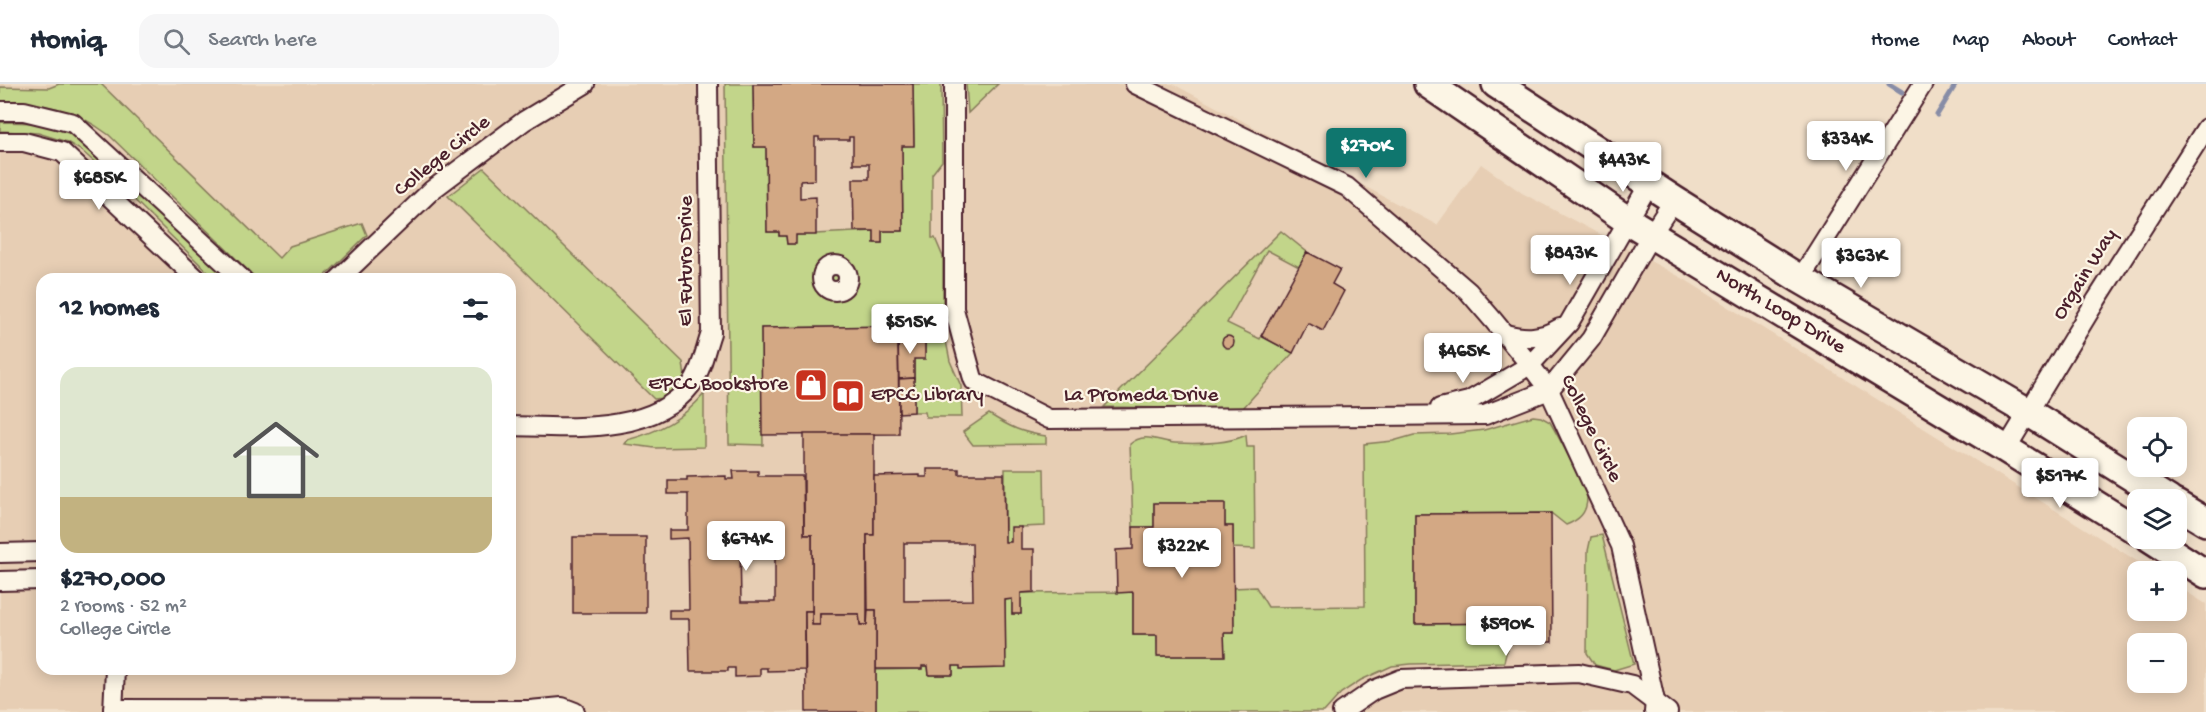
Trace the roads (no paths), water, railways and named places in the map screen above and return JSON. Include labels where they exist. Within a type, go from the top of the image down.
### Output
[{"type":"main road","name":"North Loop Drive","points":[[1428,84],[1627,220],[2127,524]]},
{"type":"main road","name":"North Loop Drive","points":[[1496,84],[1800,279],[2028,412],[2151,489]]},
{"type":"main road","points":[[2187,511],[2206,522]]},
{"type":"main road","points":[[2167,549],[2206,574]]},
{"type":"street","name":"College Circle","points":[[345,273],[432,190],[524,121],[585,84]]},
{"type":"street","name":"El Futuro Drive","points":[[516,426],[599,427],[657,413],[676,401],[692,383],[711,333],[708,84]]},
{"type":"street","name":"La Promeda Drive","points":[[954,84],[954,309],[974,381],[1049,419],[1401,417]]},
{"type":"street","name":"College Circle","points":[[1135,84],[1347,187],[1468,291],[1549,390],[1621,546],[1659,708]]},
{"type":"street","points":[[1800,279],[1923,84]]},
{"type":"street","points":[[0,111],[24,111],[73,123],[236,273]]},
{"type":"street","name":"Orgain Way","points":[[2006,449],[2206,128]]},
{"type":"street","points":[[0,142],[24,142],[62,152],[191,273]]},
{"type":"street","points":[[1401,417],[1469,401],[1530,365],[1569,323],[1649,184]]},
{"type":"street","points":[[1401,417],[1485,415],[1549,390],[1591,339],[1651,235],[1674,200]]},
{"type":"street","points":[[1504,334],[1530,338],[1547,335],[1569,323]]},
{"type":"street","points":[[0,553],[36,552]]},
{"type":"street","points":[[0,581],[36,580]]},
{"type":"street","points":[[1342,712],[1374,690],[1401,679],[1579,673],[1632,685],[1659,708]]},
{"type":"street","points":[[115,675],[113,710],[531,711],[562,707],[575,712]]},
{"type":"waterway","points":[[1889,84],[1902,92]]},
{"type":"waterway","points":[[1937,115],[1956,84]]},
{"type":"place","name":"EPCC Bookstore","points":[[811,385]]},
{"type":"place","name":"EPCC Library","points":[[848,396]]}]
